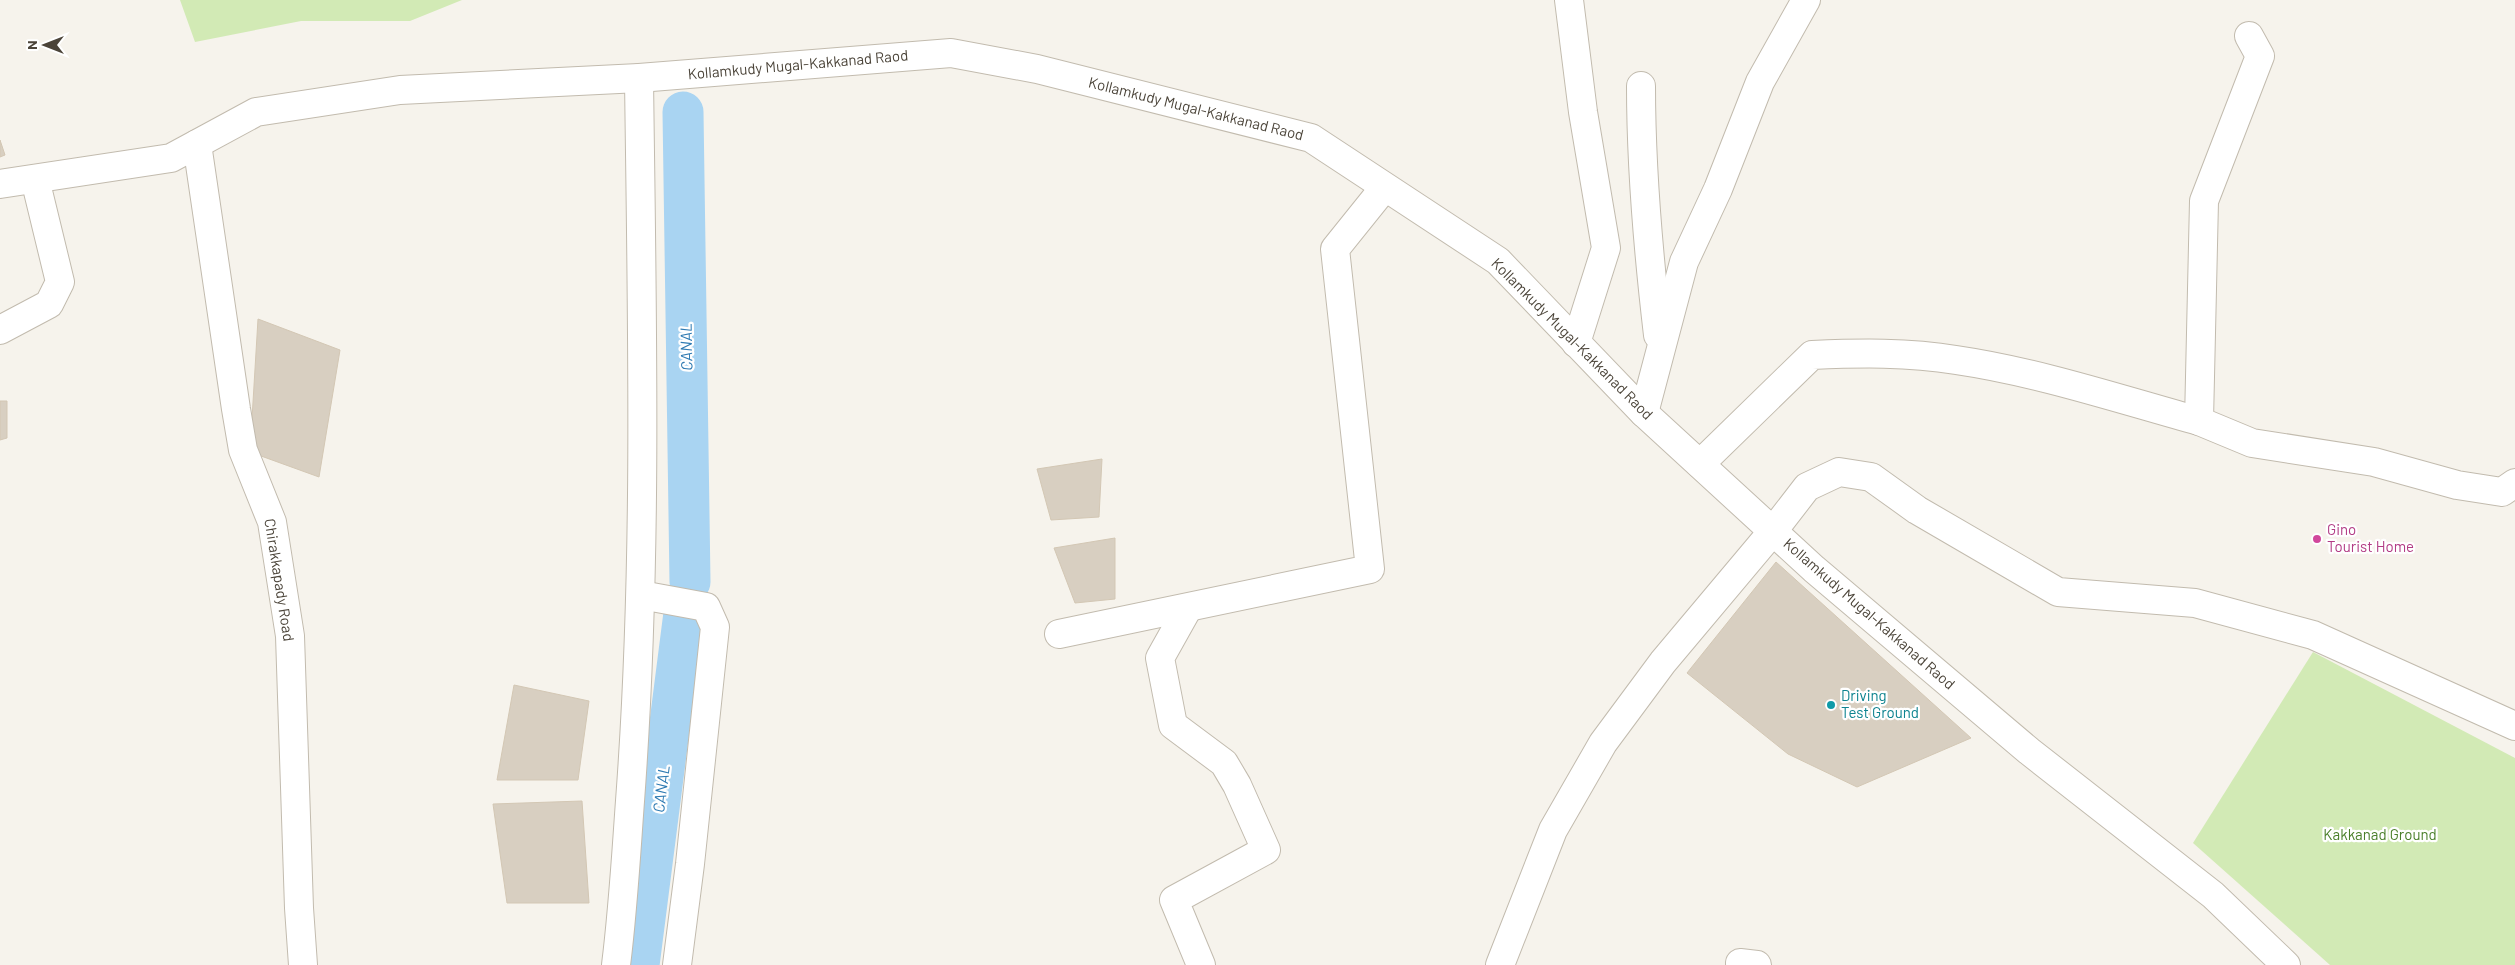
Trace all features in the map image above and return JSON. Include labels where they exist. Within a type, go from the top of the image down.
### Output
[{"type":"street","points":[[1569,0],[1583,112],[1606,248],[1576,342]]},
{"type":"street","points":[[1644,413],[1659,349],[1684,262],[1718,189],[1760,82],[1806,0]]},
{"type":"street","points":[[2199,421],[2204,201],[2260,56],[2249,36]]},
{"type":"street","name":"Kollamkudy Mugal-Kakkanad Raod","points":[[0,184],[171,158],[256,112],[400,90],[639,78],[951,52],[1038,69],[1311,138],[1384,188],[1498,261],[1644,413],[1814,569],[2029,751],[2213,895],[2286,965]]},
{"type":"street","points":[[616,965],[622,922],[638,695],[641,595],[643,452],[639,78]]},
{"type":"street","points":[[1641,86],[1641,153],[1646,236],[1659,349]]},
{"type":"street","name":"Chirakkapady Road","points":[[197,144],[243,450],[272,522],[290,636],[299,908],[303,965]]},
{"type":"street","points":[[0,330],[48,304],[60,282],[35,179]]},
{"type":"street","points":[[1059,634],[1370,569],[1334,250],[1384,188]]},
{"type":"street","points":[[1700,464],[1812,355],[1888,353],[1956,360],[2042,378],[2199,421],[2252,443],[2374,462],[2457,485],[2502,492],[2515,483]]},
{"type":"street","points":[[1500,965],[1553,830],[1603,743],[1663,662],[1773,531],[1807,486],[1839,472],[1871,477],[1917,510],[2058,592],[2195,603],[2312,635],[2515,726]]},
{"type":"street","points":[[641,595],[706,607],[715,627],[690,864],[677,965]]},
{"type":"street","points":[[1188,608],[1160,658],[1173,725],[1224,763],[1238,785],[1266,850],[1174,900],[1201,965]]},
{"type":"green space","points":[[180,0],[462,0],[410,21],[301,21],[195,42]]},
{"type":"green space","name":"Kakkanad Ground","points":[[2313,652],[2515,758],[2515,965],[2330,965],[2193,843]]},
{"type":"building","points":[[0,140],[5,155],[0,157]]},
{"type":"building","points":[[258,319],[340,350],[319,477],[250,452]]},
{"type":"building","points":[[0,401],[7,401],[7,438],[0,440]]},
{"type":"building","points":[[1102,459],[1099,517],[1051,520],[1037,469]]},
{"type":"building","points":[[1115,538],[1115,599],[1075,603],[1054,548]]},
{"type":"building","name":"Driving Test Ground","points":[[1776,562],[1971,738],[1857,787],[1788,754],[1687,673]]},
{"type":"building","points":[[514,685],[589,701],[578,780],[497,780]]},
{"type":"building","points":[[582,801],[589,903],[507,903],[493,804]]},
{"type":"waterway","name":"CANAL","points":[[683,112],[690,582]]},
{"type":"waterway","name":"CANAL","points":[[639,965],[684,613]]},
{"type":"place","name":"Gino Tourist Home","points":[[2317,539]]},
{"type":"place","name":"Driving Test Ground","points":[[1831,705]]}]
